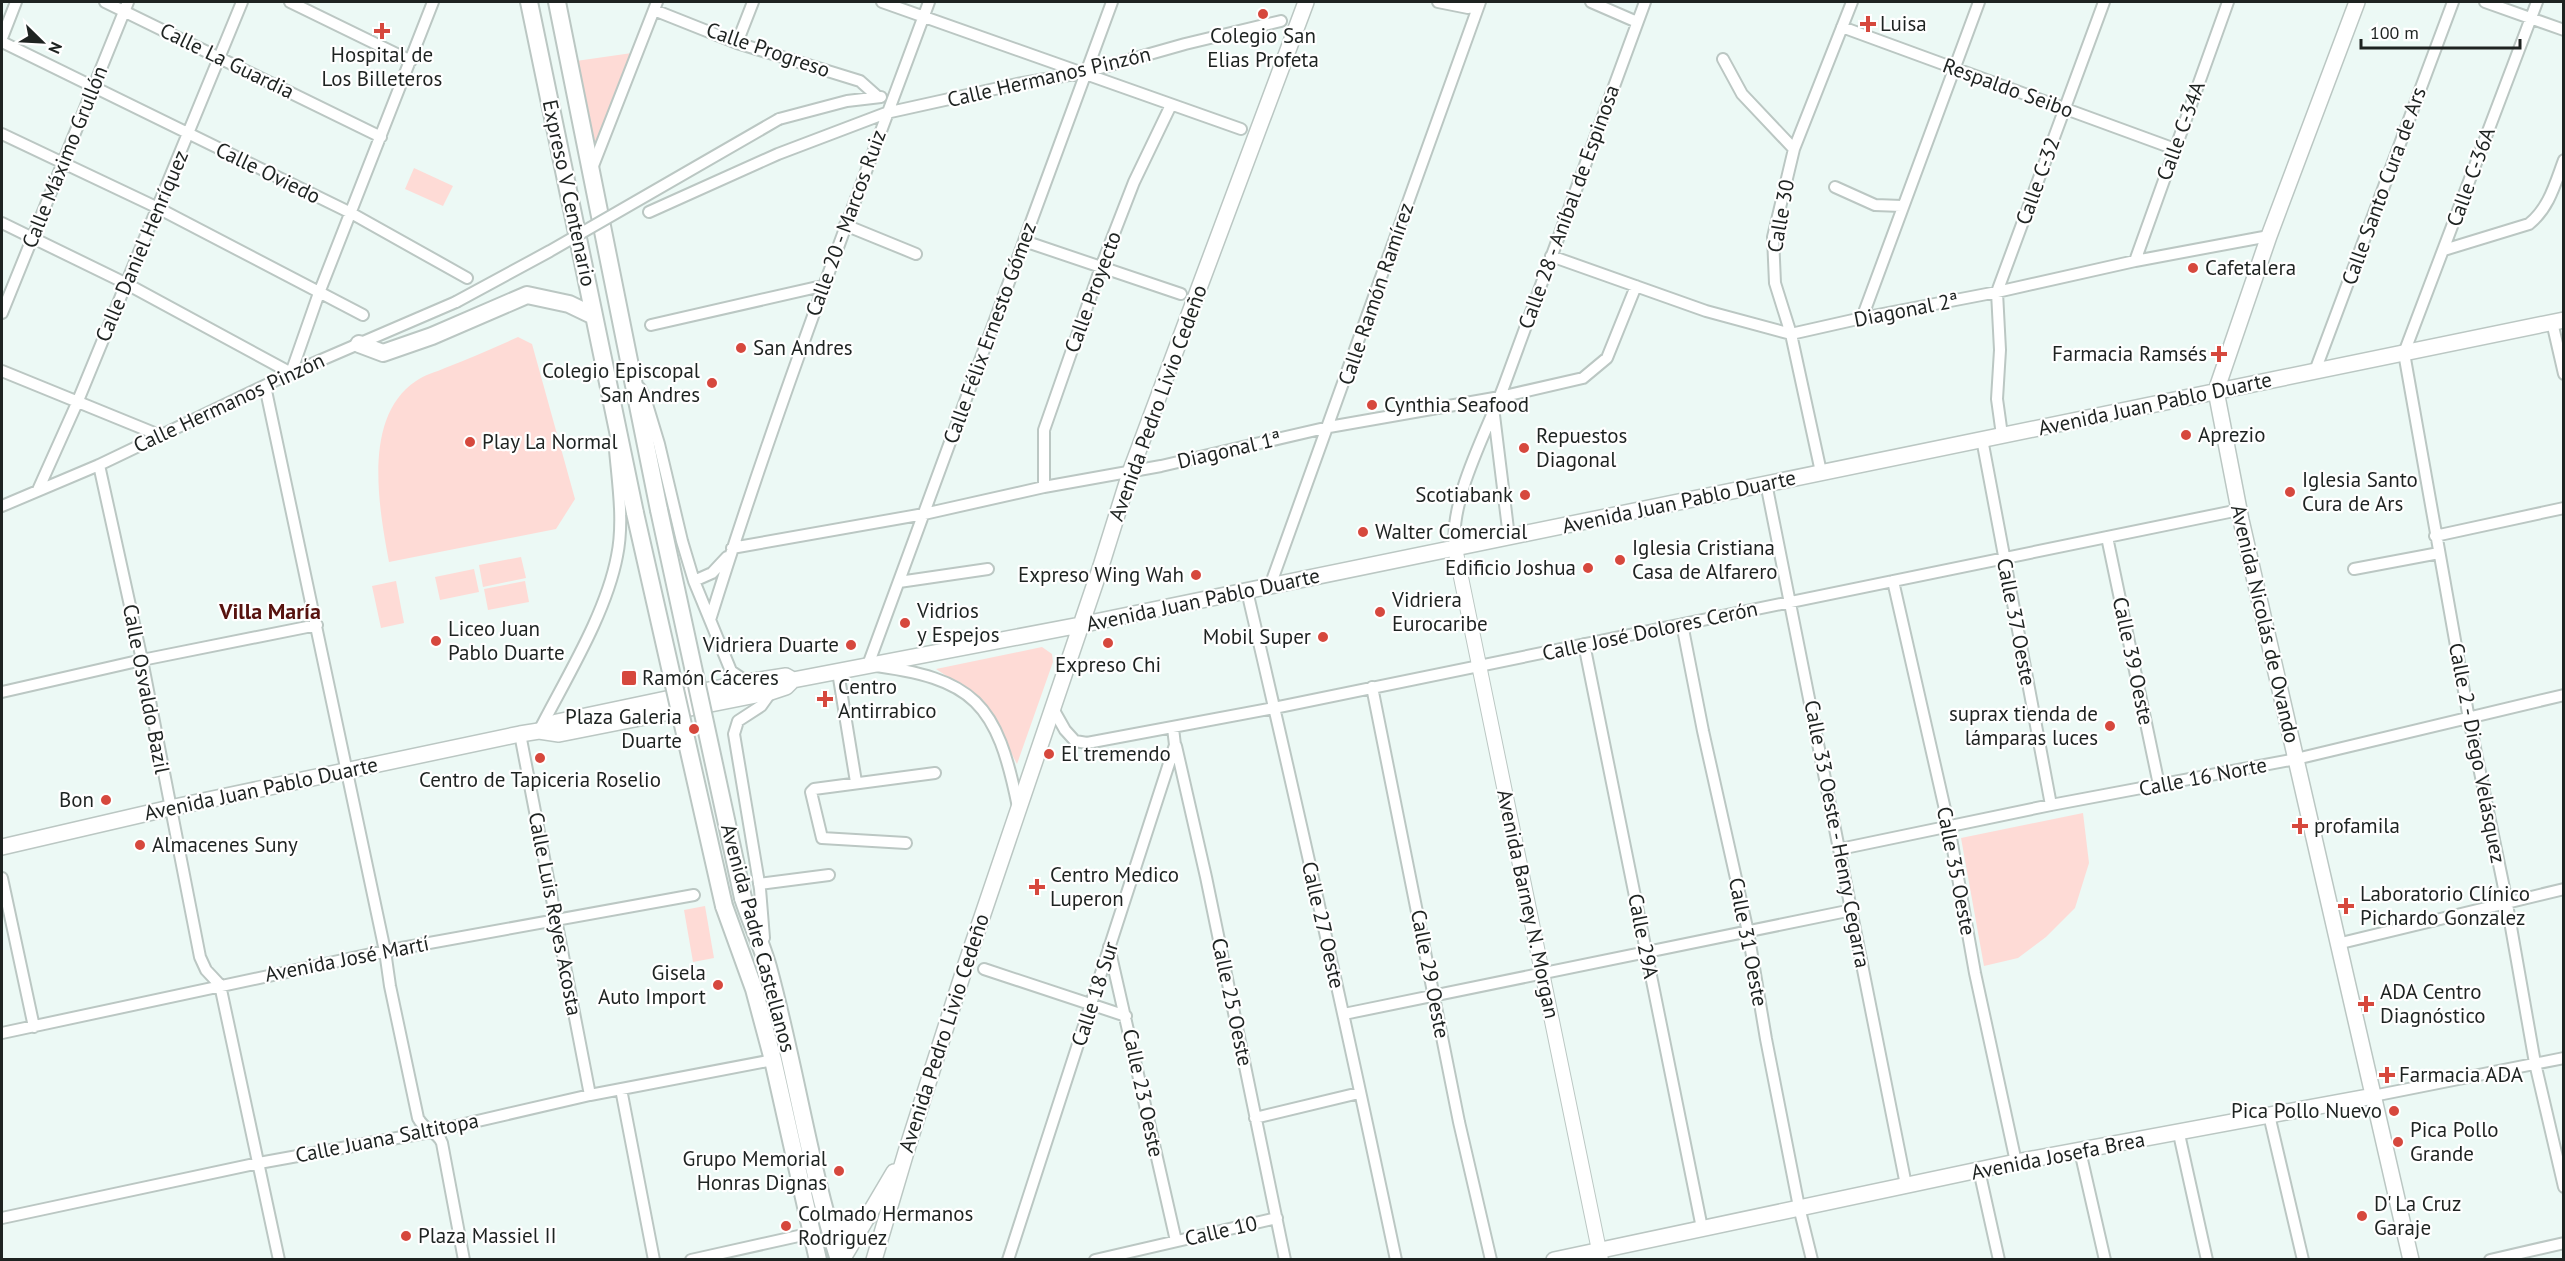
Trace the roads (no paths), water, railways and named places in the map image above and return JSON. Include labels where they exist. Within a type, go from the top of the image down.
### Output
[{"type":"main road","name":"Expreso V Centenario","points":[[529,2],[635,513]]},
{"type":"main road","name":"Expreso V Centenario","points":[[557,2],[659,510]]},
{"type":"main road","name":"Avenida Pedro Livio Cedeño","points":[[874,1260],[906,1152],[1018,807],[1131,470],[1306,2]]},
{"type":"main road","name":"Avenida Nicolás de Ovando","points":[[2357,2],[2269,236],[2216,391],[2239,510],[2411,1260]]},
{"type":"main road","points":[[359,344],[383,352],[432,336],[527,295],[569,304],[594,316]]},
{"type":"main road","name":"Avenida Juan Pablo Duarte","points":[[2,847],[170,808],[520,734],[539,731],[559,734],[771,692],[786,687],[793,680],[1080,625],[2558,321]]},
{"type":"main road","name":"Avenida Padre Castellanos","points":[[659,510],[743,898],[768,968],[797,1087],[822,1207],[840,1260]]},
{"type":"main road","name":"Avenida Padre Castellanos","points":[[635,513],[724,906],[754,989],[773,1060],[818,1260]]},
{"type":"main road","name":"Avenida Juan Pablo Duarte","points":[[539,731],[557,722],[747,682],[786,676],[793,680]]},
{"type":"main road","name":"Avenida Josefa Brea","points":[[1554,1260],[1600,1254],[1702,1228],[2016,1162],[2179,1134],[2373,1096]]},
{"type":"main road","points":[[840,1260],[906,1152]]},
{"type":"main road","points":[[822,1207],[831,1221],[848,1227],[856,1226],[869,1215]]},
{"type":"street","points":[[2,40],[16,2]]},
{"type":"street","name":"Calle La Guardia","points":[[105,2],[126,6],[218,56],[381,137]]},
{"type":"street","name":"Calle Daniel Henríquez","points":[[38,490],[156,207],[189,135],[218,56],[242,2]]},
{"type":"street","points":[[290,2],[411,61]]},
{"type":"street","points":[[2,223],[125,283],[291,373],[319,293],[433,2]]},
{"type":"street","points":[[737,43],[753,2]]},
{"type":"street","points":[[882,2],[1086,72],[1241,129]]},
{"type":"street","name":"Calle 20 - Marcos Ruiz","points":[[710,620],[732,548],[822,286],[929,2]]},
{"type":"street","name":"Calle Félix Ernesto Gómez","points":[[868,665],[1112,2]]},
{"type":"street","points":[[1438,2],[1467,8],[1480,3]]},
{"type":"street","points":[[1591,2],[1637,22]]},
{"type":"street","name":"Calle 28 - Aníbal de Espinosa","points":[[1455,548],[1453,532],[1460,500],[1645,2]]},
{"type":"street","name":"Calle 30","points":[[1821,472],[1791,334],[1775,283],[1772,261],[1773,237],[1794,149],[1852,2]]},
{"type":"street","points":[[1862,318],[1978,2]]},
{"type":"street","name":"Calle C-32","points":[[1997,292],[2104,2]]},
{"type":"street","name":"Calle C-34A","points":[[2135,261],[2228,2]]},
{"type":"street","name":"Calle Santo Cura de Ars","points":[[2315,371],[2453,2]]},
{"type":"street","points":[[2485,2],[2564,30]]},
{"type":"street","name":"Calle C-36A","points":[[2404,353],[2537,2]]},
{"type":"street","name":"Calle Ramón Ramírez","points":[[1270,586],[1480,3]]},
{"type":"street","points":[[591,171],[655,5]]},
{"type":"street","name":"Calle Progreso","points":[[655,5],[737,43],[860,81],[878,97]]},
{"type":"street","name":"Calle Máximo Grullón","points":[[2,313],[126,6]]},
{"type":"street","name":"Calle Hermanos Pinzón","points":[[649,212],[778,154],[886,113],[1017,84],[1086,72],[1185,44],[1281,21]]},
{"type":"street","name":"Respaldo Seibo","points":[[1842,27],[2175,149]]},
{"type":"street","name":"Calle Oviedo","points":[[2,40],[189,135],[351,213],[467,278]]},
{"type":"street","points":[[1723,59],[1742,94],[1794,149]]},
{"type":"street","points":[[878,97],[893,98]]},
{"type":"street","name":"Calle Hermanos Pinzón","points":[[2,506],[99,465],[291,373],[456,302],[550,251],[779,119],[847,101],[878,97]]},
{"type":"street","name":"Calle Proyecto","points":[[1044,487],[1044,430],[1101,267],[1134,182],[1171,105]]},
{"type":"street","points":[[2,134],[156,207],[363,315]]},
{"type":"street","points":[[2444,250],[2529,224],[2547,204],[2564,160]]},
{"type":"street","points":[[1835,187],[1875,205],[1902,206]]},
{"type":"street","points":[[845,225],[916,254]]},
{"type":"street","name":"Diagonal 2ª","points":[[1551,256],[1706,311],[1791,334],[2135,261],[2269,236]]},
{"type":"street","points":[[1024,240],[1181,294]]},
{"type":"street","points":[[651,325],[822,286]]},
{"type":"street","name":"Diagonal 1ª","points":[[732,548],[924,514],[1044,487],[1161,466],[1329,427],[1500,397],[1583,378],[1607,358],[1636,286]]},
{"type":"street","points":[[1997,292],[2000,351],[1997,399],[2002,435]]},
{"type":"street","points":[[2558,321],[2564,374]]},
{"type":"street","name":"Calle 2 - Diego Velásquez","points":[[2404,353],[2469,720],[2535,1063],[2564,1186]]},
{"type":"street","points":[[2,371],[159,435]]},
{"type":"street","name":"Expreso V Centenario","points":[[631,372],[646,401],[694,581],[731,672],[747,682]]},
{"type":"street","name":"Expreso V Centenario","points":[[539,731],[604,602],[618,554],[620,498],[608,384]]},
{"type":"street","points":[[265,386],[386,951],[390,986],[418,1118],[424,1130],[437,1135],[442,1143],[465,1260]]},
{"type":"street","name":"Calle 28 - Aníbal de Espinosa","points":[[1494,412],[1509,537]]},
{"type":"street","name":"Calle 37 Oeste","points":[[1982,439],[2051,805]]},
{"type":"street","name":"Calle Osvaldo Bazil","points":[[99,465],[142,660],[200,957],[206,970],[220,985],[279,1260]]},
{"type":"street","name":"Calle 33 Oeste - Henry Cegarra","points":[[1766,483],[1906,1185]]},
{"type":"street","points":[[2436,536],[2564,508]]},
{"type":"street","name":"Calle José Dolores Cerón","points":[[1052,707],[1065,730],[1075,741],[1087,742],[1173,728],[2239,510]]},
{"type":"street","name":"Calle 39 Oeste","points":[[2107,537],[2159,785]]},
{"type":"street","points":[[694,581],[712,573],[732,548]]},
{"type":"street","name":"Avenida Barney N. Morgan","points":[[1455,548],[1600,1254]]},
{"type":"street","points":[[2354,569],[2439,553]]},
{"type":"street","points":[[899,582],[988,569]]},
{"type":"street","name":"Calle 35 Oeste","points":[[1893,580],[1949,827],[1975,973],[2016,1162]]},
{"type":"street","name":"Calle 27 Oeste","points":[[1247,591],[1344,1014],[1396,1260]]},
{"type":"street","name":"Calle 31 Oeste","points":[[1682,624],[1705,742],[1748,932],[1766,1039],[1799,1208],[1812,1260]]},
{"type":"street","points":[[2,692],[142,660],[317,625]]},
{"type":"street","name":"Calle 29A","points":[[1584,644],[1702,1228]]},
{"type":"street","points":[[868,665],[910,670],[948,682],[967,693],[980,706],[996,729],[1006,754],[1018,807]]},
{"type":"street","points":[[838,672],[856,782]]},
{"type":"street","name":"Calle 29 Oeste","points":[[1372,687],[1460,1122],[1491,1260]]},
{"type":"street","points":[[768,968],[759,884],[734,734],[738,721],[761,705],[771,692]]},
{"type":"street","name":"Calle 16 Norte","points":[[1840,849],[2051,805],[2296,759],[2469,720],[2564,695]]},
{"type":"street","name":"Calle 18 Sur","points":[[1008,1260],[1175,745],[1173,728]]},
{"type":"street","name":"Calle Luis Reyes Acosta","points":[[520,734],[590,1095]]},
{"type":"street","name":"Calle 25 Oeste","points":[[1175,745],[1206,877],[1285,1260]]},
{"type":"street","points":[[906,843],[820,836],[812,790],[856,782],[935,773]]},
{"type":"street","points":[[759,884],[829,875]]},
{"type":"street","points":[[2,878],[34,1027]]},
{"type":"street","points":[[2337,944],[2564,889]]},
{"type":"street","name":"Avenida José Martí","points":[[2,1033],[386,951],[694,895]]},
{"type":"street","points":[[1344,1014],[1852,910]]},
{"type":"street","name":"Calle 23 Oeste","points":[[1109,947],[1176,1241]]},
{"type":"street","points":[[984,969],[1126,1016]]},
{"type":"street","name":"Avenida Josefa Brea","points":[[2373,1096],[2564,1058]]},
{"type":"street","name":"Calle Juana Saltitopa","points":[[2,1218],[260,1163],[430,1132],[590,1095],[773,1060]]},
{"type":"street","points":[[621,1089],[654,1260]]},
{"type":"street","points":[[1255,1118],[1359,1093]]},
{"type":"street","points":[[2269,1115],[2303,1260]]},
{"type":"street","points":[[2179,1134],[2207,1260]]},
{"type":"street","points":[[2080,1151],[2105,1260]]},
{"type":"street","points":[[1979,1170],[1999,1260]]},
{"type":"street","name":"Calle 10","points":[[1095,1260],[1276,1218]]},
{"type":"street","points":[[691,1260],[812,1233]]},
{"type":"street","points":[[2490,1260],[2564,1243]]},
{"type":"place","name":"Colegio San Elias Profeta","points":[[1263,14]]},
{"type":"place","name":"Luisa","points":[[1868,24]]},
{"type":"place","name":"Hospital de Los Billeteros","points":[[382,31]]},
{"type":"place","name":"Cafetalera","points":[[2193,268]]},
{"type":"place","name":"San Andres","points":[[741,348]]},
{"type":"place","name":"Farmacia Ramsés","points":[[2219,354]]},
{"type":"place","name":"Colegio Episcopal San Andres","points":[[712,383]]},
{"type":"place","name":"Cynthia Seafood","points":[[1372,405]]},
{"type":"place","name":"Aprezio","points":[[2186,435]]},
{"type":"place","name":"Play La Normal","points":[[470,442]]},
{"type":"place","name":"Repuestos Diagonal","points":[[1524,448]]},
{"type":"place","name":"Iglesia Santo Cura de Ars","points":[[2290,492]]},
{"type":"place","name":"Scotiabank","points":[[1525,495]]},
{"type":"place","name":"Walter Comercial","points":[[1363,532]]},
{"type":"place","name":"Iglesia Cristiana Casa de Alfarero","points":[[1620,560]]},
{"type":"place","name":"Edificio Joshua","points":[[1588,568]]},
{"type":"place","name":"Expreso Wing Wah","points":[[1196,575]]},
{"type":"place","name":"Vidriera Eurocaribe","points":[[1380,612]]},
{"type":"place","name":"Vidrios y Espejos","points":[[905,623]]},
{"type":"place","name":"Mobil Super","points":[[1323,637]]},
{"type":"place","name":"Liceo Juan Pablo Duarte","points":[[436,641]]},
{"type":"place","name":"Expreso Chi","points":[[1108,643]]},
{"type":"place","name":"Vidriera Duarte","points":[[851,645]]},
{"type":"place","name":"Ramón Cáceres","points":[[629,678]]},
{"type":"place","name":"Centro Antirrabico","points":[[825,699]]},
{"type":"place","name":"suprax tienda de lámparas luces","points":[[2110,726]]},
{"type":"place","name":"Plaza Galeria Duarte","points":[[694,729]]},
{"type":"place","name":"El tremendo","points":[[1049,754]]},
{"type":"place","name":"Centro de Tapiceria Roselio","points":[[540,758]]},
{"type":"place","name":"Bon","points":[[106,800]]},
{"type":"place","name":"profamila","points":[[2300,826]]},
{"type":"place","name":"Almacenes Suny","points":[[140,845]]},
{"type":"place","name":"Centro Medico Luperon","points":[[1037,887]]},
{"type":"place","name":"Laboratorio Clínico Pichardo Gonzalez","points":[[2346,906]]},
{"type":"place","name":"Gisela Auto Import","points":[[718,985]]},
{"type":"place","name":"ADA Centro Diagnóstico","points":[[2366,1004]]},
{"type":"place","name":"Farmacia ADA","points":[[2387,1075]]},
{"type":"place","name":"Pica Pollo Nuevo","points":[[2394,1111]]},
{"type":"place","name":"Pica Pollo Grande","points":[[2398,1142]]},
{"type":"place","name":"Grupo Memorial Honras Dignas","points":[[839,1171]]},
{"type":"place","name":"D' La Cruz Garaje","points":[[2362,1216]]},
{"type":"place","name":"Colmado Hermanos Rodriguez","points":[[786,1226]]},
{"type":"place","name":"Plaza Massiel II","points":[[406,1236]]},
{"type":"district","name":"Villa María","points":[[270,611]]}]
